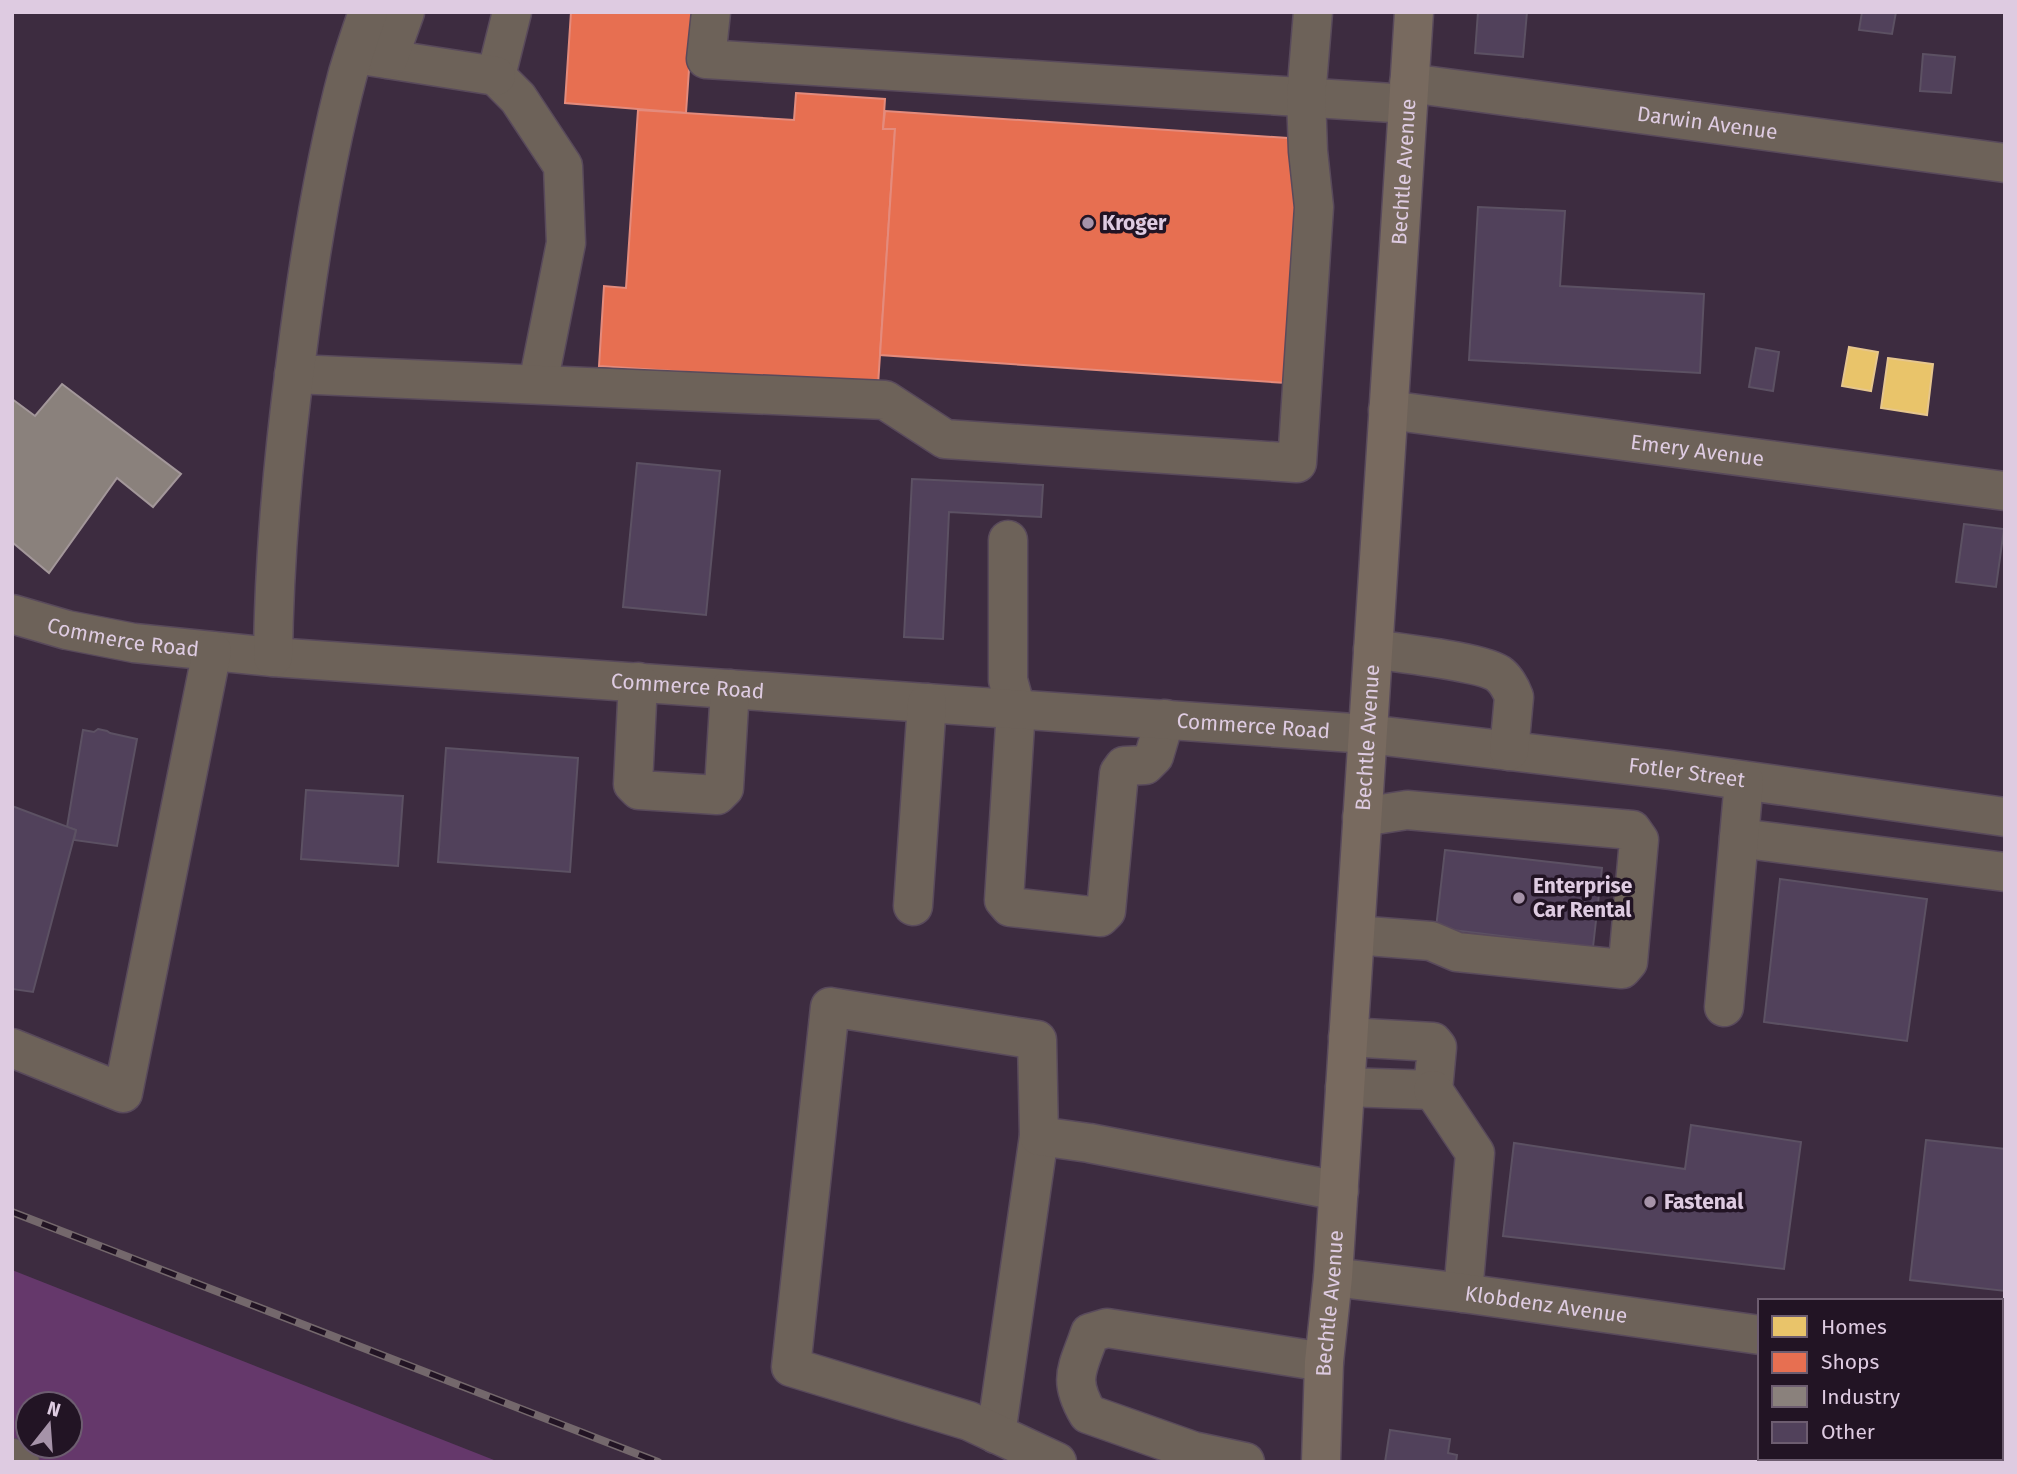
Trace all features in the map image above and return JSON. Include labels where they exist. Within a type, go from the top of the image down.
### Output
[{"type":"main road","name":"Bechtle Avenue","points":[[1321,1462],[1324,1362],[1339,1191],[1413,12]]},
{"type":"street","points":[[368,12],[371,57]]},
{"type":"street","points":[[273,657],[274,581],[283,461],[306,284],[324,175],[371,57],[405,12]]},
{"type":"street","points":[[496,76],[512,12]]},
{"type":"street","name":"Darwin Avenue","points":[[711,12],[706,59],[1306,97],[1408,93],[2005,163]]},
{"type":"street","points":[[294,373],[885,400],[945,439],[1297,463],[1314,207],[1306,97],[1313,12]]},
{"type":"street","points":[[371,57],[496,76],[518,98],[564,166],[566,243],[538,384]]},
{"type":"street","name":"Emery Avenue","points":[[1388,410],[2005,491]]},
{"type":"street","points":[[1008,540],[1008,680],[1016,709],[1004,900],[1010,908],[1100,917],[1106,911],[1119,773],[1124,766],[1145,765],[1154,756],[1165,719]]},
{"type":"street","name":"Commerce Road","points":[[12,614],[67,630],[134,643],[273,657],[1367,734]]},
{"type":"street","points":[[1373,649],[1482,667],[1499,674],[1511,689],[1514,698],[1509,751]]},
{"type":"street","points":[[12,1048],[123,1093],[212,651]]},
{"type":"street","points":[[638,682],[633,784],[639,790],[717,795],[724,788],[730,689]]},
{"type":"street","points":[[913,906],[927,703]]},
{"type":"street","name":"Fotler Street","points":[[1367,734],[2000,816]]},
{"type":"street","points":[[1724,1006],[1744,781]]},
{"type":"street","points":[[1858,853],[1863,797]]},
{"type":"street","points":[[1354,936],[1431,942],[1457,952],[1622,969],[1628,962],[1639,840],[1632,830],[1407,810],[1362,817]]},
{"type":"street","points":[[1739,838],[1997,871],[2000,816]]},
{"type":"street","points":[[996,1434],[1039,1136],[1037,1040],[830,1007],[791,1367],[969,1421],[996,1434],[1057,1462]]},
{"type":"street","points":[[1348,1037],[1433,1042],[1437,1048],[1433,1090],[1475,1153],[1463,1293]]},
{"type":"street","points":[[1345,1087],[1433,1090]]},
{"type":"street","points":[[1039,1136],[1089,1143],[1339,1191]]},
{"type":"street","name":"Klobdenz Avenue","points":[[1333,1277],[1758,1335]]},
{"type":"street","points":[[1245,1462],[1194,1451],[1088,1414],[1078,1396],[1075,1379],[1090,1333],[1107,1328],[1324,1362]]},
{"type":"street","points":[[12,1458],[20,1462]]},
{"type":"shaded area","points":[[12,1270],[499,1462],[12,1462]]},
{"type":"building: Homes","points":[[1849,347],[1878,352],[1871,391],[1842,386]]},
{"type":"building: Homes","points":[[1888,358],[1933,364],[1927,415],[1881,408]]},
{"type":"building: Shops","points":[[571,12],[693,12],[686,113],[565,103]]},
{"type":"building: Shops","points":[[796,93],[885,99],[883,129],[895,129],[878,385],[599,366],[604,286],[626,288],[638,110],[794,120]]},
{"type":"building: Shops","points":[[885,111],[1302,139],[1286,383],[880,355],[895,129],[883,129]]},
{"type":"building: Industry","points":[[62,384],[181,474],[153,507],[117,478],[49,573],[12,542],[12,399],[35,416]]},
{"type":"building: Other","points":[[1478,12],[1527,12],[1523,57],[1475,53]]},
{"type":"building: Other","points":[[1862,12],[1896,12],[1892,34],[1859,30]]},
{"type":"building: Other","points":[[1923,54],[1955,57],[1951,93],[1920,91]]},
{"type":"building: Other","points":[[1478,207],[1565,211],[1560,286],[1704,294],[1700,373],[1469,360]]},
{"type":"building: Other","points":[[1756,348],[1779,352],[1773,391],[1749,387]]},
{"type":"building: Other","points":[[637,463],[720,471],[706,615],[623,607]]},
{"type":"building: Other","points":[[912,479],[1043,485],[1041,517],[949,512],[943,639],[904,637]]},
{"type":"building: Other","points":[[1964,524],[2004,529],[1996,587],[1956,582]]},
{"type":"building: Other","points":[[98,729],[137,739],[117,846],[74,840],[76,830],[67,827],[83,730],[94,732]]},
{"type":"building: Other","points":[[446,748],[578,758],[570,872],[438,862]]},
{"type":"building: Other","points":[[306,790],[403,796],[398,866],[301,859]]},
{"type":"building: Other","points":[[12,806],[76,830],[33,992],[12,989]]},
{"type":"building: Other","name":"Enterprise Car Rental","points":[[1445,850],[1602,868],[1593,947],[1436,928]]},
{"type":"building: Other","points":[[1780,879],[1927,899],[1907,1041],[1764,1022]]},
{"type":"building: Other","name":"Fastenal","points":[[1691,1125],[1801,1142],[1784,1269],[1503,1236],[1514,1143],[1685,1169]]},
{"type":"building: Other","points":[[1926,1140],[2005,1149],[2005,1291],[1910,1280]]},
{"type":"building: Other","points":[[1390,1430],[1450,1439],[1448,1453],[1457,1455],[1456,1462],[1385,1462]]},
{"type":"railway","points":[[12,1212],[658,1462]]},
{"type":"place","name":"Kroger","points":[[1088,223]]},
{"type":"place","name":"Enterprise Car Rental","points":[[1519,898]]},
{"type":"place","name":"Fastenal","points":[[1650,1202]]}]
